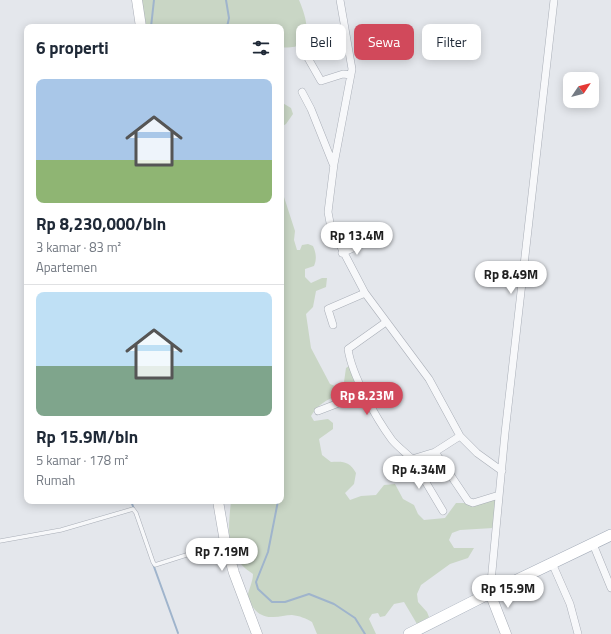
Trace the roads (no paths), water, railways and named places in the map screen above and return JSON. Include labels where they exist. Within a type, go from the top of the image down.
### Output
[{"type":"main road","points":[[414,633],[490,592],[611,535]]},
{"type":"street","points":[[137,0],[141,24]]},
{"type":"street","points":[[340,0],[352,61],[351,75],[334,164],[328,212],[331,228],[342,253],[365,293],[429,379],[460,436],[477,453],[502,471]]},
{"type":"street","points":[[506,634],[490,592],[499,495],[554,0]]},
{"type":"street","points":[[309,60],[321,81],[343,74],[351,75]]},
{"type":"street","points":[[302,92],[314,115],[334,164]]},
{"type":"street","points":[[342,253],[364,243]]},
{"type":"street","points":[[333,325],[328,310],[365,293]]},
{"type":"street","points":[[386,322],[348,349],[352,364],[365,393],[393,441],[412,459],[443,511]]},
{"type":"street","points":[[318,410],[365,393]]},
{"type":"street","points":[[412,459],[435,452],[460,436]]},
{"type":"street","points":[[435,452],[468,501],[473,503],[499,495]]},
{"type":"street","points":[[219,504],[225,542],[236,580],[257,634]]},
{"type":"street","points":[[593,544],[611,588]]},
{"type":"street","points":[[552,563],[570,604],[578,634]]},
{"type":"lane","points":[[0,541],[61,530],[133,509],[136,513],[155,565],[225,542]]},
{"type":"waterway","points":[[151,24],[154,0]]},
{"type":"waterway","points":[[226,0],[229,18],[228,24]]},
{"type":"waterway","points":[[132,504],[134,509]]},
{"type":"waterway","points":[[277,504],[268,552],[256,582],[258,589],[272,602],[285,602],[309,594],[334,604],[355,618],[365,634]]},
{"type":"waterway","points":[[153,564],[178,633]]}]
